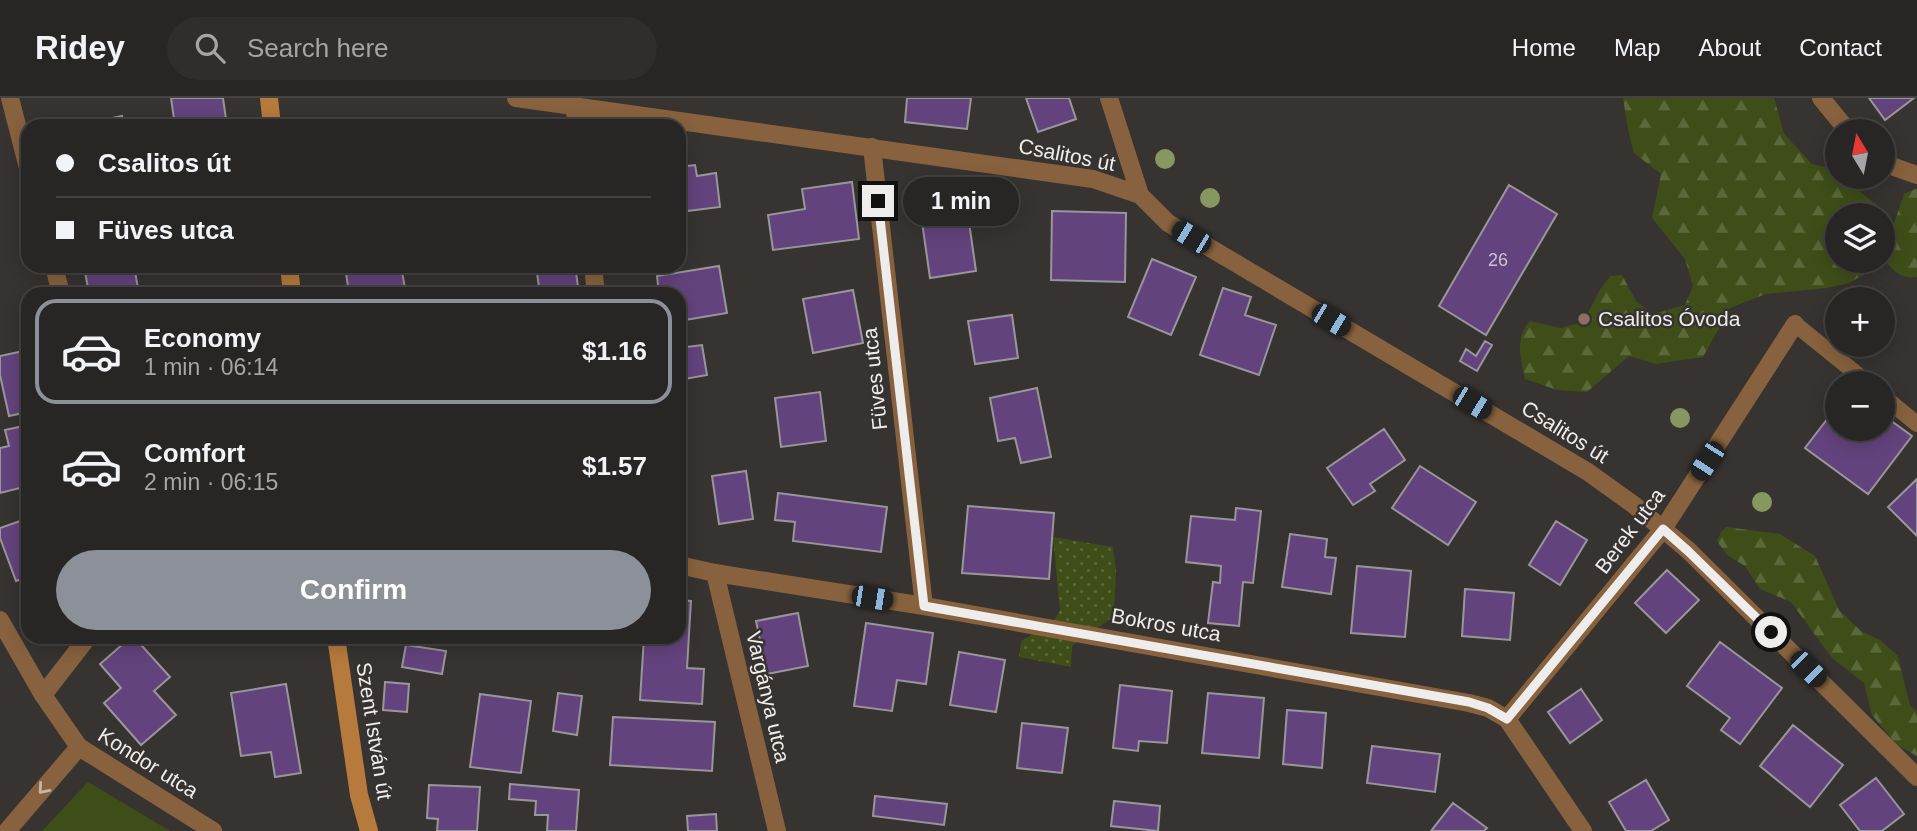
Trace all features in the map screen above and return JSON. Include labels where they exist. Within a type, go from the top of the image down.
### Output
[{"type":"street","points":[[10,98],[21,141]]},
{"type":"street","points":[[269,98],[271,119]]},
{"type":"street","name":"Csalitos út","points":[[516,98],[669,119]]},
{"type":"street","points":[[1109,98],[1140,195]]},
{"type":"street","points":[[1821,98],[1838,119]]},
{"type":"street","points":[[575,106],[576,119]]},
{"type":"street","name":"Csalitos út","points":[[686,121],[1093,179],[1140,195],[1168,223],[1588,472],[1663,529],[1716,578],[1917,777]]},
{"type":"street","name":"Füves utca","points":[[872,147],[924,606]]},
{"type":"street","points":[[1895,167],[1917,175]]},
{"type":"street","name":"Berek utca","points":[[1507,719],[1663,529],[1796,324]]},
{"type":"street","name":"Bokros utca","points":[[686,567],[1469,702],[1488,708],[1507,719]]},
{"type":"street","name":"Vargánya utca","points":[[715,573],[777,831]]},
{"type":"street","name":"Kondor utca","points":[[0,620],[43,695],[79,747],[213,831]]},
{"type":"street","points":[[43,695],[83,644]]},
{"type":"street","name":"Szent István út","points":[[337,644],[359,795],[369,831]]},
{"type":"street","points":[[1507,719],[1583,831]]},
{"type":"street","points":[[7,831],[79,747]]},
{"type":"lane","points":[[1796,324],[1853,371]]},
{"type":"lane","points":[[1895,406],[1917,424]]},
{"type":"green space","points":[[1623,98],[1774,98],[1784,134],[1812,164],[1825,167],[1825,189],[1858,189],[1875,203],[1825,203],[1825,273],[1867,273],[1849,283],[1766,294],[1730,308],[1703,357],[1656,364],[1629,356],[1587,392],[1557,390],[1525,379],[1520,342],[1530,321],[1560,328],[1583,322],[1610,276],[1622,275],[1636,301],[1652,314],[1685,305],[1693,286],[1685,259],[1652,218],[1661,174],[1634,153]]},
{"type":"green space","points":[[1917,188],[1917,277],[1906,277],[1895,270],[1895,221],[1904,194]]},
{"type":"green space","points":[[1726,527],[1780,534],[1815,556],[1839,610],[1861,631],[1880,640],[1898,656],[1910,706],[1917,711],[1917,756],[1897,745],[1872,715],[1864,683],[1832,658],[1791,602],[1760,589],[1745,566],[1727,555],[1717,541]]},
{"type":"green space","points":[[1053,537],[1113,547],[1116,571],[1114,616],[1072,646],[1071,667],[1019,657],[1021,641],[1054,621],[1060,610]]},
{"type":"green space","points":[[88,782],[170,831],[42,831]]},
{"type":"building","points":[[171,98],[223,98],[226,119],[174,119]]},
{"type":"building","points":[[907,98],[971,98],[967,129],[905,122]]},
{"type":"building","points":[[1026,98],[1069,98],[1076,119],[1038,132]]},
{"type":"building","points":[[1869,98],[1914,98],[1886,119]]},
{"type":"building","points":[[695,165],[697,176],[716,173],[720,207],[686,211],[686,166]]},
{"type":"building","points":[[852,182],[859,239],[773,250],[768,215],[805,209],[802,189]]},
{"type":"building","points":[[1509,185],[1557,214],[1486,335],[1439,306]]},
{"type":"building","points":[[967,208],[976,271],[930,278],[921,215]]},
{"type":"building","points":[[1052,211],[1126,213],[1125,282],[1051,280]]},
{"type":"building","points":[[1152,259],[1196,277],[1171,335],[1128,317]]},
{"type":"building","points":[[719,266],[727,313],[686,320],[686,287],[658,287],[657,276]]},
{"type":"building","points":[[85,273],[135,273],[138,287],[88,287]]},
{"type":"building","points":[[346,273],[402,273],[405,287],[348,287]]},
{"type":"building","points":[[537,273],[576,273],[578,287],[539,287]]},
{"type":"building","points":[[1223,288],[1251,297],[1245,315],[1276,325],[1259,375],[1200,355]]},
{"type":"building","points":[[853,290],[863,343],[813,353],[803,299]]},
{"type":"building","points":[[1012,315],[1018,358],[975,364],[968,321]]},
{"type":"building","points":[[1485,341],[1492,345],[1477,371],[1460,361],[1466,349],[1476,356]]},
{"type":"building","points":[[702,345],[707,375],[686,379],[686,347]]},
{"type":"building","points":[[21,352],[21,413],[9,416],[0,375],[0,356]]},
{"type":"building","points":[[1037,388],[1051,457],[1021,463],[1015,438],[998,441],[990,398]]},
{"type":"building","points":[[820,392],[826,441],[781,447],[775,398]]},
{"type":"building","points":[[1825,422],[1825,441],[1895,441],[1895,424],[1912,436],[1868,494],[1805,448]]},
{"type":"building","points":[[21,427],[21,488],[0,493],[0,448],[9,446],[5,430]]},
{"type":"building","points":[[1384,429],[1405,460],[1370,484],[1375,491],[1353,505],[1327,468]]},
{"type":"building","points":[[1420,466],[1476,502],[1448,545],[1392,508]]},
{"type":"building","points":[[746,471],[753,519],[719,524],[712,476]]},
{"type":"building","points":[[1917,479],[1917,536],[1888,507]]},
{"type":"building","points":[[778,493],[887,507],[881,552],[793,541],[795,522],[775,520]]},
{"type":"building","points":[[968,506],[1054,513],[1049,579],[962,573]]},
{"type":"building","points":[[1236,508],[1261,511],[1253,583],[1243,582],[1239,626],[1208,623],[1213,582],[1220,583],[1221,566],[1186,562],[1191,516],[1235,520]]},
{"type":"building","points":[[20,521],[21,579],[16,581],[0,538],[0,528]]},
{"type":"building","points":[[1556,521],[1587,540],[1560,585],[1529,565]]},
{"type":"building","points":[[1290,534],[1327,539],[1325,557],[1336,558],[1331,594],[1282,587]]},
{"type":"building","points":[[1357,566],[1411,571],[1405,637],[1351,633]]},
{"type":"building","points":[[1667,570],[1699,600],[1666,633],[1635,603]]},
{"type":"building","points":[[1465,589],[1514,593],[1510,640],[1462,636]]},
{"type":"building","points":[[686,601],[691,601],[687,668],[704,669],[702,704],[640,700],[644,644],[686,644]]},
{"type":"building","points":[[798,613],[808,666],[767,674],[756,621]]},
{"type":"building","points":[[866,623],[933,633],[926,684],[897,680],[892,711],[854,706]]},
{"type":"building","points":[[1720,642],[1782,688],[1740,744],[1721,730],[1730,718],[1687,686]]},
{"type":"building","points":[[123,644],[140,644],[170,677],[154,691],[176,715],[141,745],[104,703],[121,688],[100,664]]},
{"type":"building","points":[[406,645],[446,651],[442,674],[402,667]]},
{"type":"building","points":[[959,652],[1005,660],[996,712],[950,705]]},
{"type":"building","points":[[385,682],[409,684],[407,712],[383,710]]},
{"type":"building","points":[[286,684],[301,773],[275,777],[271,752],[241,756],[231,693]]},
{"type":"building","points":[[1120,685],[1172,691],[1167,743],[1139,741],[1138,751],[1113,748]]},
{"type":"building","points":[[1581,689],[1602,720],[1570,743],[1548,712]]},
{"type":"building","points":[[558,693],[582,696],[577,735],[553,731]]},
{"type":"building","points":[[1208,693],[1264,698],[1259,758],[1202,753]]},
{"type":"building","points":[[480,694],[531,701],[521,773],[470,767]]},
{"type":"building","points":[[1287,710],[1326,713],[1322,768],[1283,764]]},
{"type":"building","points":[[613,717],[715,722],[712,771],[610,765]]},
{"type":"building","points":[[1022,723],[1068,728],[1062,773],[1017,768]]},
{"type":"building","points":[[1793,725],[1843,765],[1810,807],[1760,766]]},
{"type":"building","points":[[1372,746],[1440,754],[1435,792],[1367,783]]},
{"type":"building","points":[[1876,778],[1904,814],[1882,831],[1860,831],[1840,805]]},
{"type":"building","points":[[1646,780],[1669,820],[1651,831],[1626,831],[1609,802]]},
{"type":"building","points":[[510,784],[579,790],[576,831],[547,831],[548,815],[535,815],[536,801],[509,799]]},
{"type":"building","points":[[429,785],[480,787],[477,831],[437,831],[438,819],[427,818]]},
{"type":"building","points":[[875,796],[947,804],[944,825],[873,816]]},
{"type":"building","points":[[1114,801],[1160,806],[1158,831],[1111,826]]},
{"type":"building","points":[[1453,803],[1487,828],[1484,831],[1431,831]]},
{"type":"building","points":[[716,814],[717,831],[688,831],[687,816]]},
{"type":"place","name":"Csalitos Óvoda","points":[[1584,319]]},
{"type":"route","points":[[878,201],[924,606],[1469,702],[1488,708],[1507,719],[1663,529],[1771,632]]}]
